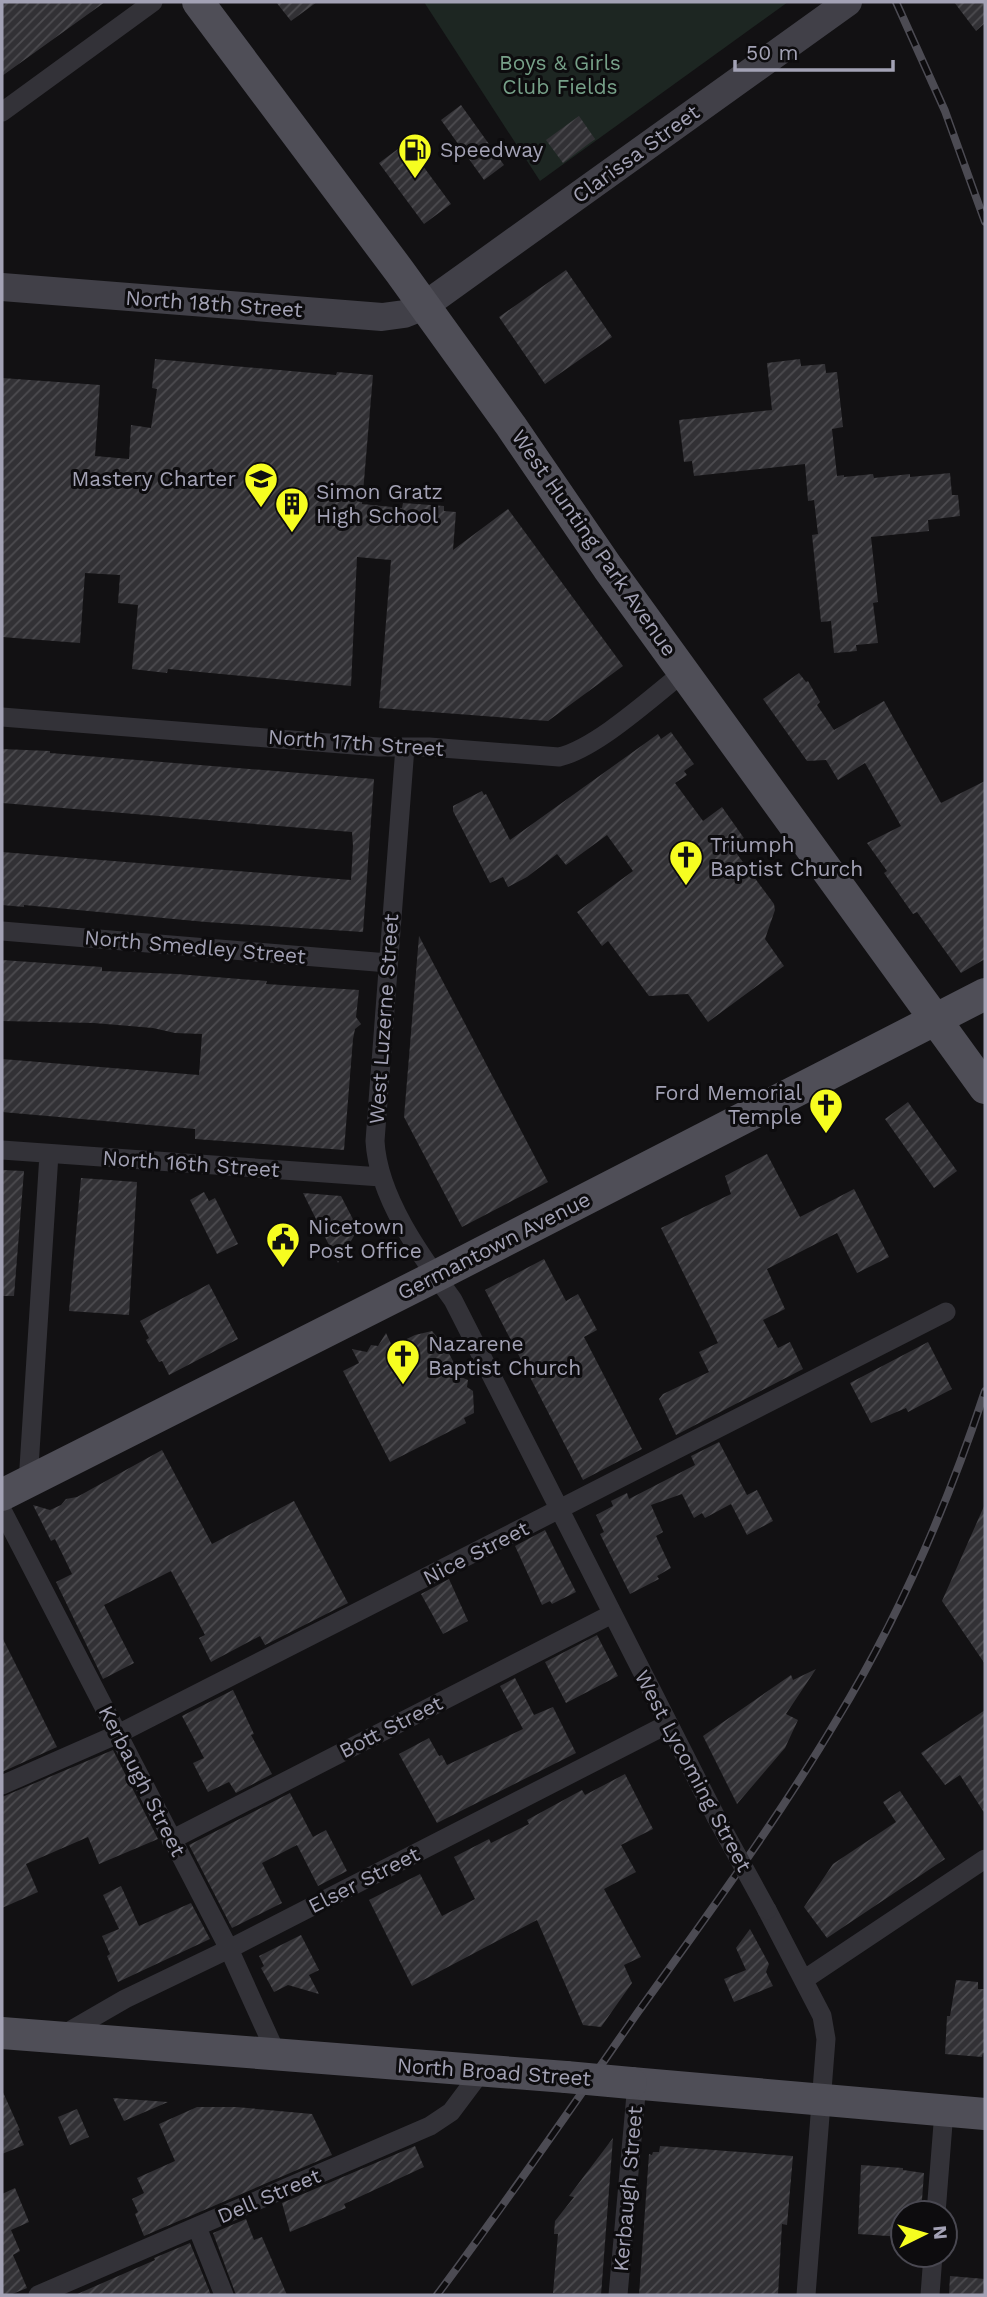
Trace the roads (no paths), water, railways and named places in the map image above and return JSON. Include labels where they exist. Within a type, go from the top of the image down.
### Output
[{"type":"main road","name":"West Hunting Park Avenue","points":[[198,2],[424,306],[985,1088]]},
{"type":"main road","name":"Clarissa Street","points":[[424,306],[843,5]]},
{"type":"main road","name":"North 18th Street","points":[[2,288],[382,317],[404,314],[424,306]]},
{"type":"main road","name":"Germantown Avenue","points":[[15,1489],[985,994]]},
{"type":"main road","name":"North Broad Street","points":[[2,2033],[566,2077],[985,2115]]},
{"type":"street","points":[[2,112],[153,2]]},
{"type":"street","name":"North 17th Street","points":[[2,717],[551,757],[567,755],[606,732],[684,672]]},
{"type":"street","name":"West Luzerne Street","points":[[405,747],[374,1141],[381,1177],[416,1248],[436,1276]]},
{"type":"street","name":"North Smedley Street","points":[[2,931],[388,963]]},
{"type":"street","name":"North 16th Street","points":[[2,1150],[381,1177]]},
{"type":"street","points":[[15,1489],[49,1154]]},
{"type":"street","name":"West Lycoming Street","points":[[436,1276],[453,1300],[668,1724],[805,1979],[822,2016],[825,2039],[822,2102],[806,2295]]},
{"type":"street","name":"Nice Street","points":[[2,1785],[118,1734],[946,1312]]},
{"type":"street","name":"Kerbaugh Street","points":[[2,1510],[170,1840],[229,1949],[277,2055]]},
{"type":"street","name":"Bott Street","points":[[170,1840],[612,1614]]},
{"type":"street","name":"Elser Street","points":[[60,2037],[125,1998],[229,1949],[668,1724]]},
{"type":"street","points":[[805,1979],[985,1860]]},
{"type":"street","name":"Dell Street","points":[[38,2295],[430,2126],[451,2112],[481,2072]]},
{"type":"street","name":"Kerbaugh Street","points":[[618,2295],[634,2083]]},
{"type":"street","points":[[937,2199],[944,2111]]},
{"type":"street","points":[[197,2227],[225,2295]]},
{"type":"street","points":[[930,2295],[932,2269]]},
{"type":"railway","points":[[896,2],[945,111],[985,222]]},
{"type":"railway","points":[[437,2295],[740,1869],[836,1721],[901,1602],[920,1560],[955,1476],[985,1391]]},
{"type":"place","name":"Speedway","points":[[415,180]]},
{"type":"place","name":"Mastery Charter","points":[[261,509]]},
{"type":"place","name":"Simon Gratz High School","points":[[292,534]]},
{"type":"place","name":"Triumph Baptist Church","points":[[686,887]]},
{"type":"place","name":"Ford Memorial Temple","points":[[826,1135]]},
{"type":"place","name":"Nicetown Post Office","points":[[283,1269]]},
{"type":"place","name":"Nazarene Baptist Church","points":[[403,1386]]},
{"type":"park label","name":"Boys & Girls Club Fields","points":[[560,75]]}]
